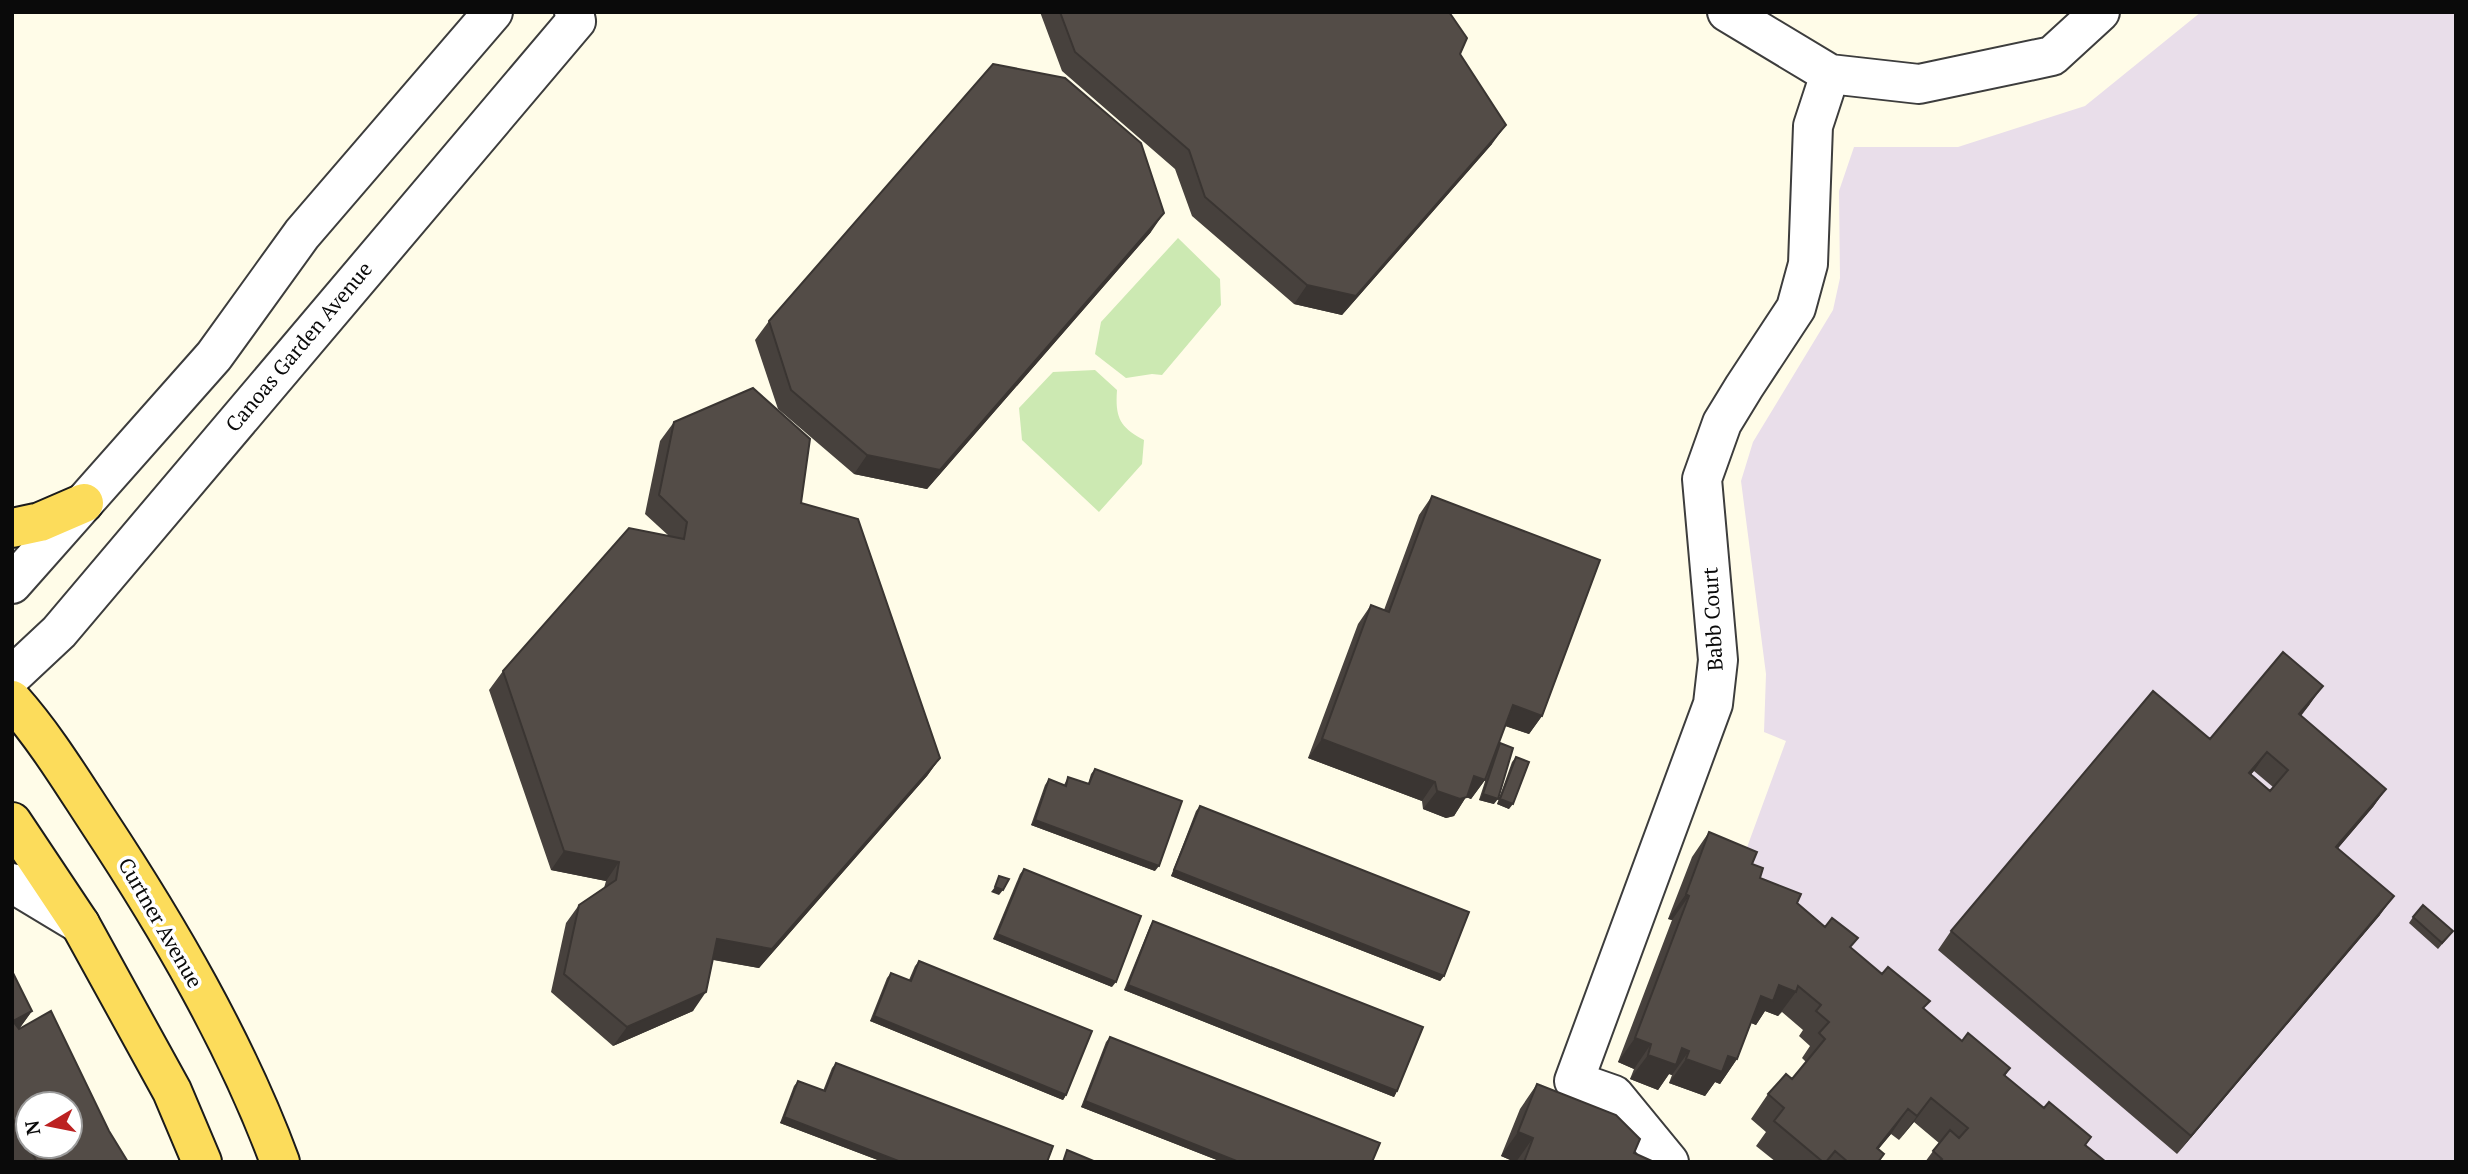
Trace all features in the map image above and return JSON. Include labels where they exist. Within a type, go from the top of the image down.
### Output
[{"type":"main road","points":[[12,528],[40,522],[84,503]]},
{"type":"main road","name":"Curtner Avenue","points":[[12,700],[34,725],[140,885],[238,1060],[280,1162]]},
{"type":"main road","points":[[12,822],[80,924],[172,1091],[201,1162]]},
{"type":"street","points":[[12,584],[214,356],[302,234],[493,12]]},
{"type":"street","name":"Canoas Garden Avenue","points":[[12,676],[59,632],[576,21],[574,12]]},
{"type":"street","points":[[1727,12],[1830,74],[1919,84],[2052,56],[2100,12]]},
{"type":"street","name":"Babb Court","points":[[1669,1162],[1614,1095],[1574,1081],[1713,704],[1718,660],[1702,479],[1722,423],[1796,308],[1808,264],[1813,126],[1830,74]]},
{"type":"street","points":[[12,883],[80,924]]},
{"type":"shaded area","points":[[2201,12],[2456,12],[2456,1162],[2099,1162],[1742,861],[1786,741],[1764,732],[1766,674],[1741,481],[1753,442],[1833,310],[1840,278],[1839,191],[1854,147],[1958,147],[2085,106]]},
{"type":"green space","points":[[1178,238],[1220,279],[1221,305],[1162,375],[1126,378],[1095,354],[1101,322]]},
{"type":"green space","points":[[1095,370],[1117,390],[1118,415],[1124,426],[1144,440],[1142,464],[1099,512],[1022,440],[1019,408],[1053,372]]},
{"type":"building","points":[[1060,12],[1449,12],[1467,38],[1460,54],[1506,125],[1356,296],[1307,285],[1205,197],[1189,150],[1075,52]]},
{"type":"building","points":[[993,64],[1065,78],[1141,143],[1164,213],[940,470],[867,455],[791,390],[769,321]]},
{"type":"building","points":[[753,388],[810,439],[801,503],[858,519],[940,758],[772,949],[717,939],[706,992],[627,1027],[564,974],[579,905],[616,880],[619,862],[564,851],[503,671],[629,528],[684,539],[687,522],[659,495],[674,422]]},
{"type":"building","points":[[1432,496],[1600,560],[1542,716],[1513,705],[1485,780],[1474,776],[1467,797],[1460,799],[1437,791],[1435,782],[1322,739],[1371,605],[1389,612]]},
{"type":"building","points":[[2283,652],[2323,686],[2299,714],[2386,789],[2336,847],[2394,896],[2191,1136],[1951,931],[2153,691],[2210,739]],"holes":[[[2267,752],[2288,770],[2270,791],[2249,773]]]},
{"type":"building","points":[[1500,743],[1513,748],[1498,799],[1483,794]]},
{"type":"building","points":[[1516,757],[1529,762],[1513,804],[1500,799]]},
{"type":"building","points":[[1095,769],[1182,801],[1159,866],[1035,820],[1049,779],[1066,786],[1068,777],[1089,784]]},
{"type":"building","points":[[1200,806],[1469,912],[1444,976],[1174,870]]},
{"type":"building","points":[[1709,832],[1757,852],[1752,864],[1763,868],[1760,878],[1801,894],[1797,903],[1825,927],[1832,918],[1858,938],[1850,947],[1882,974],[1888,967],[1930,1001],[1923,1008],[1962,1041],[1968,1033],[2010,1068],[2004,1075],[2044,1108],[2049,1102],[2091,1137],[2085,1145],[2106,1162],[1939,1162],[1942,1159],[1933,1151],[1950,1130],[1959,1138],[1968,1128],[1931,1098],[1917,1116],[1908,1109],[1877,1148],[1884,1154],[1878,1162],[1848,1162],[1835,1151],[1823,1162],[1774,1121],[1784,1108],[1768,1094],[1786,1074],[1792,1079],[1825,1039],[1819,1033],[1829,1022],[1816,1011],[1821,1005],[1798,986],[1796,992],[1779,985],[1773,1001],[1761,996],[1737,1059],[1728,1056],[1722,1072],[1686,1059],[1689,1051],[1682,1048],[1676,1065],[1648,1055],[1651,1044],[1635,1038],[1689,896],[1686,894]]},
{"type":"building","points":[[1024,869],[1141,916],[1116,982],[997,934]]},
{"type":"building","points":[[999,876],[1009,879],[1003,890],[995,887]]},
{"type":"building","points":[[2423,905],[2453,931],[2442,943],[2413,917]]},
{"type":"building","points":[[1153,921],[1423,1027],[1397,1091],[1128,985]]},
{"type":"building","points":[[919,961],[1092,1031],[1066,1095],[874,1016],[891,973],[911,981]]},
{"type":"building","points":[[12,971],[32,1011],[13,1021],[19,1029],[51,1011],[109,1131],[128,1162],[37,1162],[36,1160],[84,1160],[84,1090],[14,1090],[14,1121]]},
{"type":"building","points":[[1110,1037],[1380,1143],[1372,1162],[1239,1162],[1085,1101]]},
{"type":"building","points":[[836,1063],[1053,1146],[1047,1162],[901,1162],[784,1117],[798,1081],[825,1091]]},
{"type":"building","points":[[1537,1084],[1616,1115],[1640,1139],[1634,1153],[1654,1162],[1524,1162],[1533,1138],[1518,1132]]},
{"type":"building","points":[[1067,1150],[1096,1162],[1063,1162]]}]
